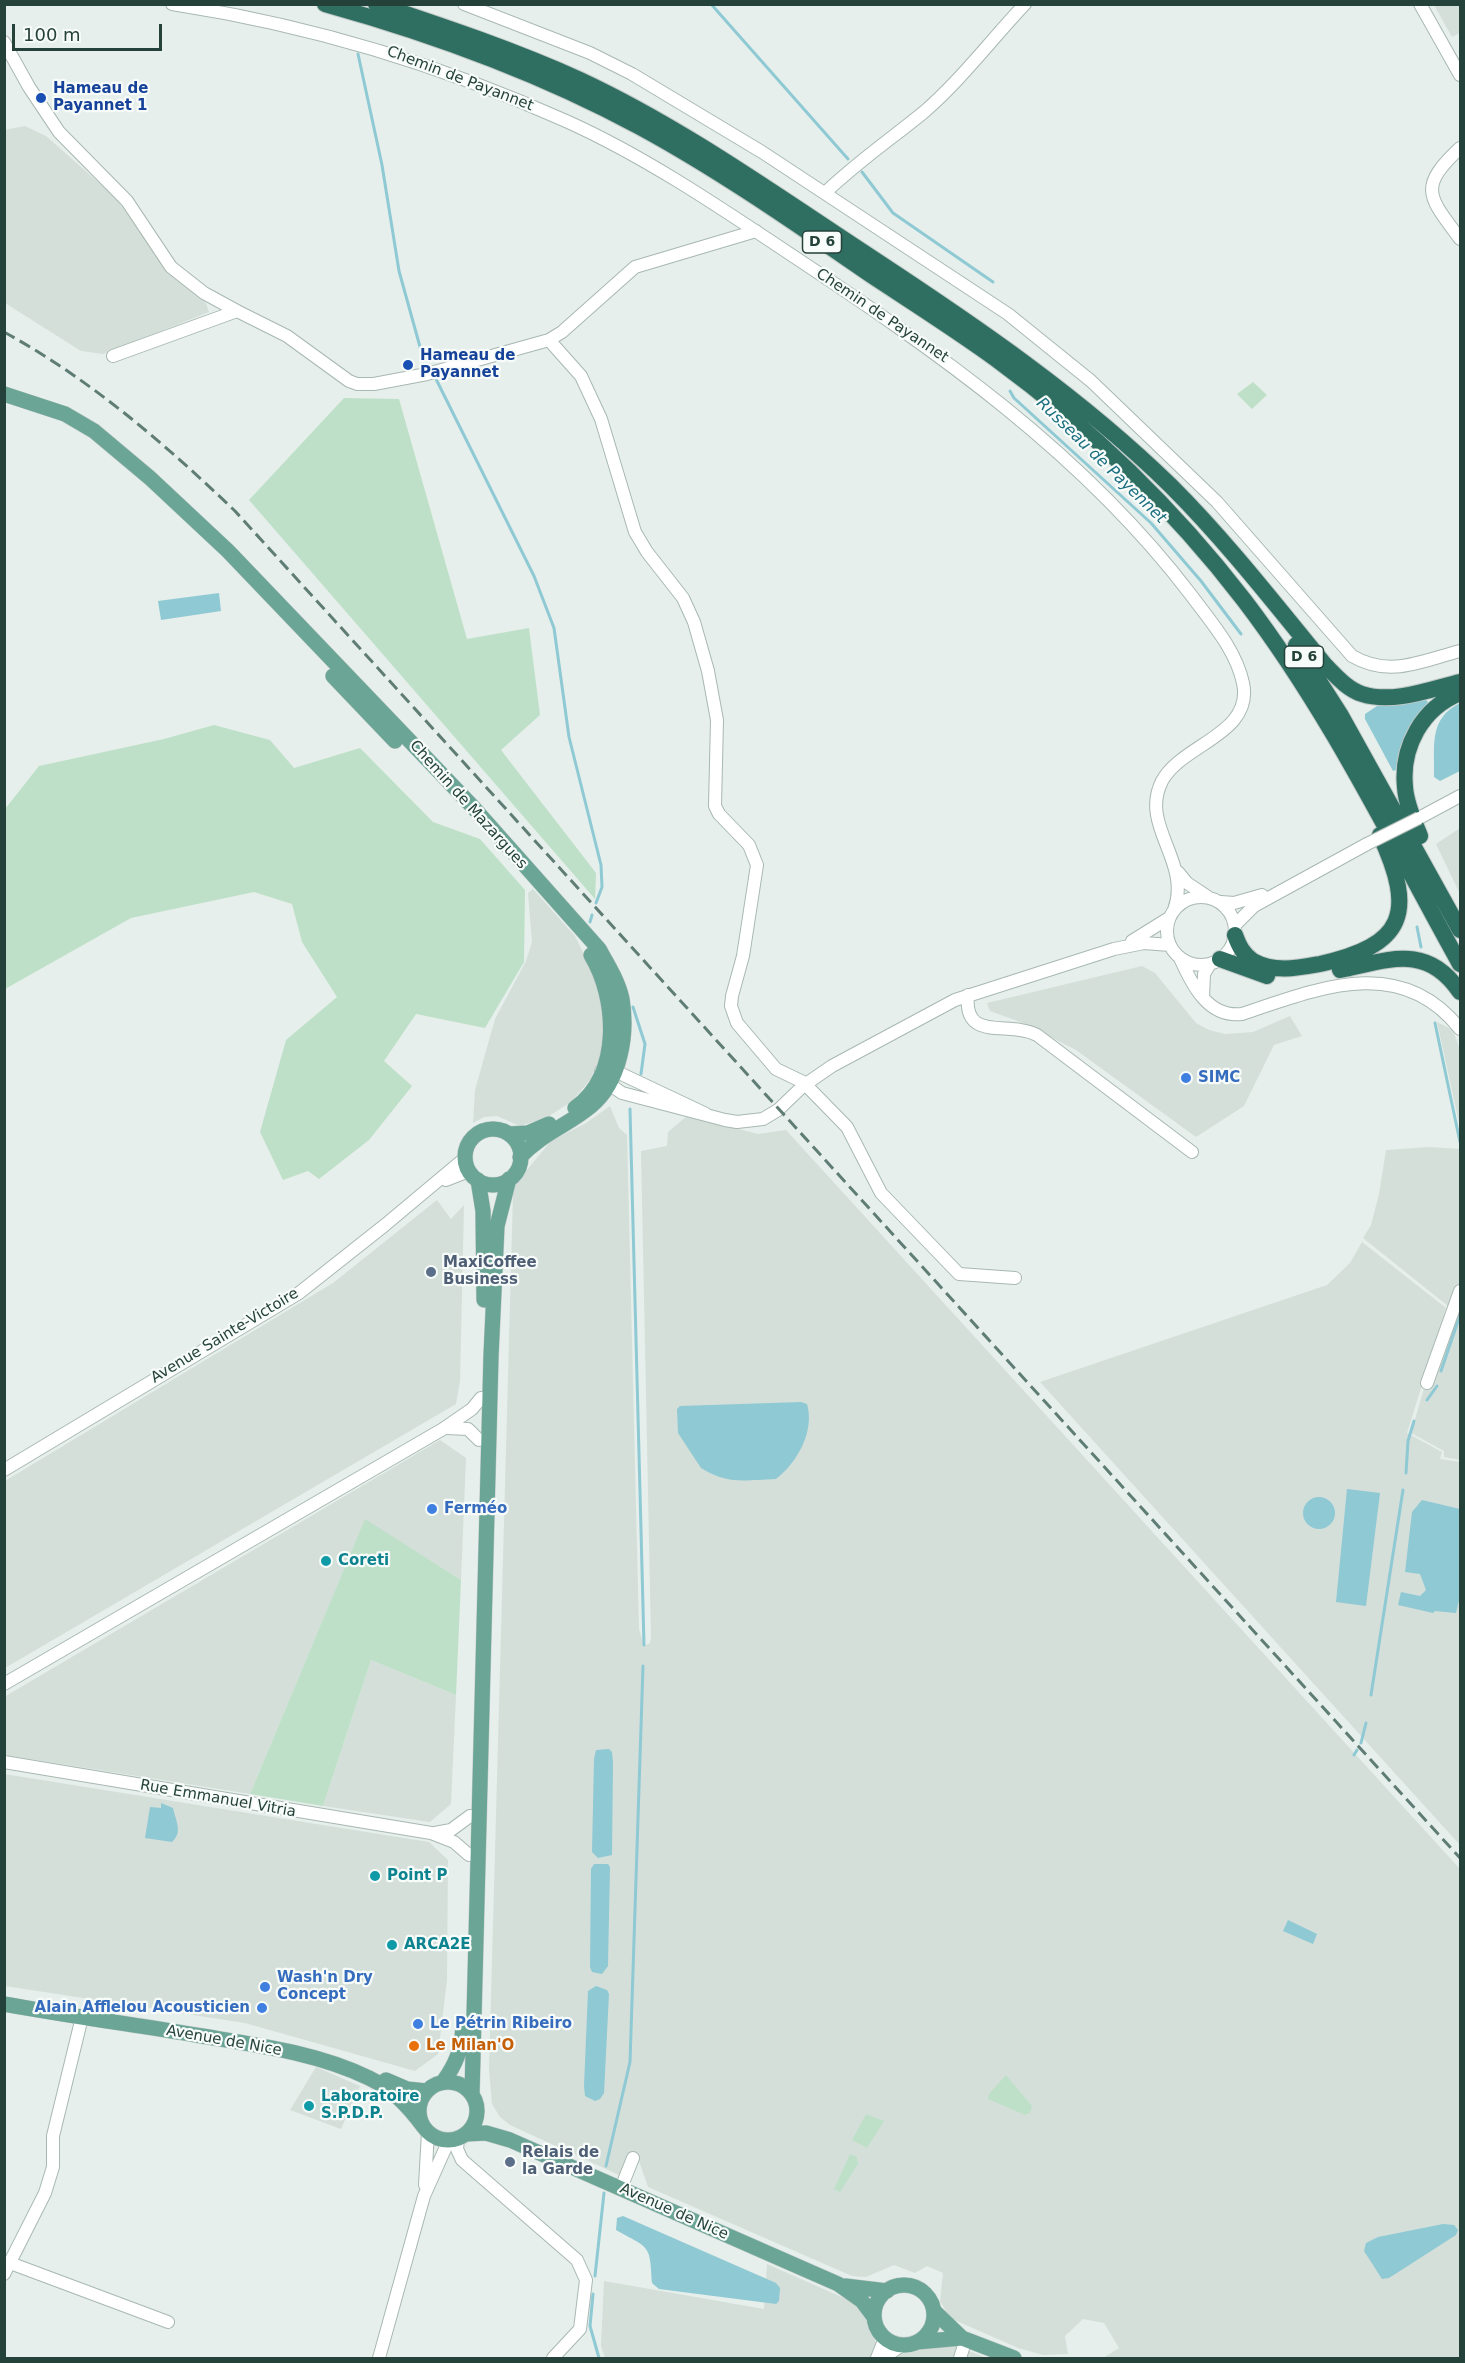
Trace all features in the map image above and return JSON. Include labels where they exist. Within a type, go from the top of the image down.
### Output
[{"type":"highway","name":"D 6","points":[[325,4],[447,43],[570,93],[642,128],[811,235],[996,359],[1067,415],[1129,471],[1194,541],[1243,599],[1292,666],[1380,812],[1461,964]]},
{"type":"highway","name":"D 6","points":[[376,4],[471,36],[580,80],[649,116],[719,159],[982,331],[1097,420],[1212,540],[1294,641],[1340,714],[1461,930]]},
{"type":"highway","points":[[1097,420],[1168,484],[1217,533],[1324,665],[1345,685],[1362,694],[1378,697],[1406,695],[1461,682]]},
{"type":"highway","points":[[1235,930],[1240,948],[1254,962],[1282,969],[1307,967],[1363,953],[1382,942],[1392,928],[1400,899],[1394,867],[1374,821],[1315,714],[1243,599]]},
{"type":"highway","points":[[1461,693],[1441,704],[1424,719],[1413,736],[1406,762],[1405,787],[1421,841],[1461,921]]},
{"type":"highway","points":[[1215,962],[1284,978],[1315,975],[1405,957],[1437,967],[1445,972],[1461,992]]},
{"type":"main road","name":"Chemin de Mazargues","points":[[4,394],[38,403],[84,425],[125,454],[150,478],[360,706],[530,873],[562,909],[595,962],[606,986],[612,1022],[607,1057],[608,1075]]},
{"type":"main road","points":[[509,1134],[515,1140],[520,1157],[519,1166],[509,1179],[497,1226],[491,1356],[472,2094],[478,2110],[472,2128],[458,2138],[438,2138],[425,2129],[419,2114],[420,2102],[426,2091],[442,2082],[455,2065],[461,2050],[469,1855],[485,1251],[483,1211],[471,1170],[468,1144],[478,1133],[492,1129],[509,1134],[528,1133],[571,1111],[608,1075]]},
{"type":"main road","points":[[520,1157],[547,1133],[589,1108],[608,1075]]},
{"type":"main road","points":[[471,1170],[494,1184],[509,1179]]},
{"type":"main road","name":"Avenue de Nice","points":[[4,1998],[259,2039],[343,2061],[407,2089],[426,2091]]},
{"type":"main road","name":"Avenue de Nice","points":[[4,2004],[260,2046],[330,2063],[386,2088],[411,2110],[425,2129]]},
{"type":"main road","points":[[442,2082],[459,2083],[472,2094]]},
{"type":"main road","name":"Avenue de Nice","points":[[478,2110],[510,2140]]},
{"type":"main road","name":"Avenue de Nice","points":[[458,2138],[486,2133],[510,2140],[604,2180],[838,2284],[862,2301],[874,2317]]},
{"type":"main road","name":"Avenue de Nice","points":[[838,2284],[886,2291]]},
{"type":"main road","points":[[964,2338],[910,2344],[890,2342],[877,2326],[874,2317],[877,2302],[886,2291],[897,2286],[915,2287],[930,2301],[934,2311],[964,2338],[1014,2358]]},
{"type":"main road","points":[[910,2344],[930,2329],[934,2311]]},
{"type":"street","name":"Chemin de Payannet","points":[[172,4],[274,22],[382,50],[454,74],[597,136],[658,170],[756,231],[953,365],[1038,434],[1101,491],[1162,556],[1226,643],[1235,659],[1245,689],[1241,709],[1228,726],[1170,770],[1159,788],[1156,800],[1159,824],[1176,869],[1179,890],[1171,914]]},
{"type":"street","points":[[464,4],[590,53],[632,74],[762,152],[1008,314],[1091,381],[1217,502],[1352,656],[1370,667],[1390,668],[1461,651]]},
{"type":"street","points":[[825,193],[955,82],[1024,4]]},
{"type":"street","points":[[1420,4],[1461,75]]},
{"type":"street","points":[[4,42],[28,87],[58,132],[127,201],[171,267],[204,293],[275,329],[354,383],[363,384],[428,374],[549,340],[562,332],[634,267],[756,231]]},
{"type":"street","points":[[1461,148],[1439,168],[1431,184],[1433,198],[1461,239]]},
{"type":"street","points":[[113,356],[237,311]]},
{"type":"street","points":[[549,340],[581,376],[601,419],[635,532],[646,552],[683,598],[694,622],[708,670],[717,720],[715,806],[719,814],[749,844],[757,864],[743,956],[732,996],[733,1012],[737,1023],[776,1069],[806,1084],[849,1131],[881,1192],[959,1274],[1016,1278]]},
{"type":"street","points":[[1203,998],[1204,974],[1227,953],[1235,930],[1254,906],[1288,885],[1461,796]]},
{"type":"street","name":"Chemin de Payannet","points":[[1176,869],[1187,883],[1216,900]]},
{"type":"street","points":[[1114,949],[1142,936],[1171,914],[1182,901],[1193,897],[1234,903],[1288,885]]},
{"type":"street","points":[[1216,900],[1233,918],[1235,930]]},
{"type":"street","points":[[1171,914],[1170,945],[1180,958],[1194,986],[1203,998],[1217,1010],[1234,1015],[1348,984],[1382,983],[1401,986],[1425,997],[1443,1009],[1461,1029]]},
{"type":"street","points":[[608,1075],[706,1114],[737,1122],[764,1119],[778,1110],[806,1084],[860,1050],[935,1009],[968,995],[1114,949],[1144,943],[1170,945]]},
{"type":"street","points":[[1180,958],[1196,965],[1215,962]]},
{"type":"street","points":[[968,995],[968,1011],[975,1022],[985,1027],[1022,1029],[1037,1035],[1192,1152]]},
{"type":"street","name":"Avenue Sainte-Victoire","points":[[4,1470],[299,1293],[434,1186],[471,1170]]},
{"type":"street","points":[[1427,1383],[1461,1291]]},
{"type":"street","points":[[4,1684],[442,1429],[472,1408],[481,1398]]},
{"type":"street","points":[[442,1429],[464,1427],[473,1432],[479,1440]]},
{"type":"street","name":"Rue Emmanuel Vitria","points":[[4,1762],[431,1833]]},
{"type":"street","points":[[431,1833],[451,1830],[470,1816]]},
{"type":"street","points":[[431,1833],[454,1842],[469,1855]]},
{"type":"street","points":[[82,2017],[53,2136],[52,2167],[45,2193],[7,2268],[168,2322]]},
{"type":"street","points":[[379,2358],[424,2196],[425,2129]]},
{"type":"street","points":[[424,2196],[458,2138]]},
{"type":"street","points":[[458,2138],[457,2149],[462,2160],[577,2259],[583,2269],[586,2280],[580,2329],[554,2358]]},
{"type":"street","points":[[621,2188],[633,2158]]},
{"type":"street","points":[[877,2358],[885,2338]]},
{"type":"street","points":[[960,2358],[964,2338]]},
{"type":"street","points":[[883,2358],[910,2344]]},
{"type":"shaded area","points":[[1434,5],[1460,5],[1460,33],[1452,37]]},
{"type":"shaded area","points":[[25,126],[46,136],[115,197],[172,276],[206,303],[209,312],[103,354],[81,351],[5,303],[4,130]]},
{"type":"shaded area","points":[[1460,828],[1460,894],[1436,844]]},
{"type":"shaded area","points":[[533,889],[575,936],[600,987],[607,1023],[602,1054],[590,1080],[571,1102],[546,1118],[520,1126],[497,1116],[484,1117],[473,1123],[475,1090],[495,1019],[526,961],[532,942],[528,893]]},
{"type":"shaded area","name":"SIMC","points":[[1142,966],[1155,973],[1196,1023],[1209,1030],[1225,1034],[1253,1032],[1290,1016],[1302,1036],[1274,1045],[1244,1106],[1196,1137],[1076,1050],[1023,1023],[990,1011],[987,1003]]},
{"type":"shaded area","points":[[1437,1022],[1453,1030],[1460,1050],[1460,1127]]},
{"type":"shaded area","points":[[610,1106],[619,1128],[627,1135],[639,1629],[644,1646],[650,1643],[651,1637],[641,1151],[667,1146],[668,1132],[687,1116],[758,1134],[786,1130],[1460,1869],[1460,2358],[1103,2358],[1119,2348],[1104,2323],[1083,2319],[1065,2336],[1068,2354],[1043,2355],[1018,2348],[950,2318],[940,2301],[943,2273],[927,2266],[915,2273],[894,2265],[866,2277],[852,2276],[648,2187],[639,2161],[628,2156],[619,2175],[510,2125],[500,2117],[492,2104],[489,2070],[513,1194],[516,1183],[551,1141],[586,1123]]},
{"type":"shaded area","points":[[1429,1147],[1460,1149],[1460,1460],[1444,1457],[1444,1451],[1411,1433],[1448,1306],[1363,1238],[1371,1225],[1386,1150]]},
{"type":"shaded area","points":[[437,1200],[451,1219],[464,1205],[460,1381],[456,1404],[5,1668],[5,1481],[333,1283]]},
{"type":"shaded area","points":[[1362,1242],[1446,1308],[1407,1433],[1442,1452],[1440,1459],[1460,1462],[1460,1845],[1040,1382],[1327,1285],[1350,1263]]},
{"type":"shaded area","points":[[440,1440],[466,1458],[461,1580],[365,1520],[250,1794],[5,1755],[4,1697]]},
{"type":"shaded area","points":[[371,1660],[456,1695],[451,1804],[430,1822],[323,1806]]},
{"type":"shaded area","points":[[4,1774],[429,1842],[448,1860],[447,1980],[438,2054],[415,2071],[245,2023],[5,1986]]},
{"type":"shaded area","points":[[316,2067],[360,2086],[341,2129],[290,2110]]},
{"type":"shaded area","points":[[767,2264],[853,2302],[869,2315],[876,2343],[896,2354],[920,2347],[955,2345],[986,2358],[605,2358],[601,2346],[604,2281],[764,2309]]},
{"type":"green space","points":[[1253,382],[1267,395],[1252,409],[1237,394]]},
{"type":"green space","points":[[344,398],[399,399],[467,639],[529,628],[540,715],[501,750],[596,873],[595,899],[249,500]]},
{"type":"green space","points":[[214,725],[270,740],[294,768],[360,748],[433,822],[480,839],[525,890],[524,962],[485,1028],[416,1014],[384,1061],[412,1086],[369,1140],[319,1179],[308,1171],[283,1180],[260,1132],[286,1040],[337,997],[302,942],[292,904],[254,892],[131,918],[5,989],[5,809],[39,766],[164,739]]},
{"type":"green space","points":[[365,1519],[461,1580],[456,1695],[371,1660],[323,1806],[250,1794]]},
{"type":"green space","points":[[1006,2075],[1032,2106],[1030,2113],[1025,2115],[988,2099],[989,2094]]},
{"type":"green space","points":[[866,2114],[884,2121],[867,2148],[852,2140]]},
{"type":"green space","points":[[850,2154],[857,2157],[858,2164],[840,2192],[834,2189]]},
{"type":"water","points":[[219,593],[221,611],[161,620],[158,601]]},
{"type":"water","points":[[1426,700],[1428,702],[1402,744],[1396,770],[1393,771],[1365,719],[1365,714],[1377,706]]},
{"type":"water","points":[[1460,703],[1460,771],[1440,781],[1434,777],[1435,734],[1443,717]]},
{"type":"water","points":[[801,1402],[807,1404],[809,1414],[806,1435],[791,1464],[776,1479],[737,1480],[711,1473],[701,1468],[678,1433],[677,1409],[680,1406]]},
{"type":"water","points":[[1347,1489],[1380,1493],[1366,1606],[1336,1602]]},
{"type":"water","points":[[1319,1497],[1330,1502],[1335,1513],[1330,1524],[1319,1529],[1308,1524],[1303,1513],[1308,1502]]},
{"type":"water","points":[[1422,1500],[1460,1509],[1460,1596],[1456,1613],[1435,1611],[1433,1613],[1398,1605],[1401,1592],[1420,1596],[1426,1590],[1420,1574],[1405,1572],[1412,1512]]},
{"type":"water","points":[[609,1749],[612,1752],[613,1763],[612,1855],[598,1858],[592,1852],[594,1759],[596,1750]]},
{"type":"water","points":[[161,1803],[173,1808],[177,1822],[178,1831],[172,1842],[145,1838],[150,1807],[161,1808]]},
{"type":"water","points":[[594,1864],[608,1864],[610,1867],[608,1966],[602,1974],[592,1972],[590,1967],[591,1869]]},
{"type":"water","points":[[1288,1920],[1317,1934],[1313,1944],[1283,1931]]},
{"type":"water","points":[[596,1986],[607,1990],[609,1994],[604,2093],[600,2099],[595,2101],[585,2096],[584,2086],[588,1991]]},
{"type":"water","points":[[623,2216],[776,2283],[780,2288],[779,2301],[776,2304],[659,2289],[652,2283],[649,2254],[646,2249],[616,2230],[617,2218]]},
{"type":"water","points":[[1443,2224],[1454,2225],[1458,2230],[1456,2235],[1389,2278],[1382,2279],[1364,2251],[1366,2243],[1378,2237]]},
{"type":"waterway","name":"Russeau de Payennet","points":[[711,4],[848,159]]},
{"type":"waterway","points":[[358,54],[382,165],[399,271],[422,354]]},
{"type":"waterway","name":"Russeau de Payennet","points":[[862,172],[893,213],[993,282]]},
{"type":"waterway","points":[[436,379],[534,576],[554,628],[569,737],[601,865],[602,887],[596,903]]},
{"type":"waterway","name":"Russeau de Payennet","points":[[1010,391],[1014,398],[1151,523],[1201,581],[1241,634]]},
{"type":"waterway","points":[[590,922],[592,915]]},
{"type":"waterway","points":[[1417,927],[1421,947]]},
{"type":"waterway","points":[[633,1007],[645,1044],[641,1074]]},
{"type":"waterway","points":[[1435,1023],[1460,1142]]},
{"type":"waterway","points":[[630,1109],[644,1645]]},
{"type":"waterway","points":[[1441,1371],[1460,1315]]},
{"type":"waterway","points":[[1427,1400],[1437,1386]]},
{"type":"waterway","points":[[1406,1473],[1408,1441],[1414,1421]]},
{"type":"waterway","points":[[1371,1695],[1403,1490]]},
{"type":"waterway","points":[[606,2166],[630,2062],[643,1666]]},
{"type":"waterway","points":[[1361,1743],[1366,1723]]},
{"type":"waterway","points":[[1354,1755],[1357,1750]]},
{"type":"waterway","points":[[595,2276],[604,2193]]},
{"type":"waterway","points":[[593,2294],[590,2326],[599,2358]]},
{"type":"railway","points":[[4,332],[67,370],[125,414],[154,437],[235,511],[1460,1858]]},
{"type":"place","name":"Hameau de Payannet 1","points":[[41,98]]},
{"type":"place","name":"Hameau de Payannet","points":[[408,365]]},
{"type":"place","name":"SIMC","points":[[1186,1078]]},
{"type":"place","name":"MaxiCoffee Business","points":[[431,1272]]},
{"type":"place","name":"Ferméo","points":[[432,1509]]},
{"type":"place","name":"Coreti","points":[[326,1561]]},
{"type":"place","name":"Point P","points":[[375,1876]]},
{"type":"place","name":"ARCA2E","points":[[392,1945]]},
{"type":"place","name":"Wash'n Dry Concept","points":[[265,1987]]},
{"type":"place","name":"Alain Afflelou Acousticien","points":[[262,2008]]},
{"type":"place","name":"Le Pétrin Ribeiro","points":[[418,2024]]},
{"type":"place","name":"Le Milan'O","points":[[414,2046]]},
{"type":"place","name":"Laboratoire S.P.D.P.","points":[[309,2106]]},
{"type":"place","name":"Relais de la Garde","points":[[510,2162]]}]
